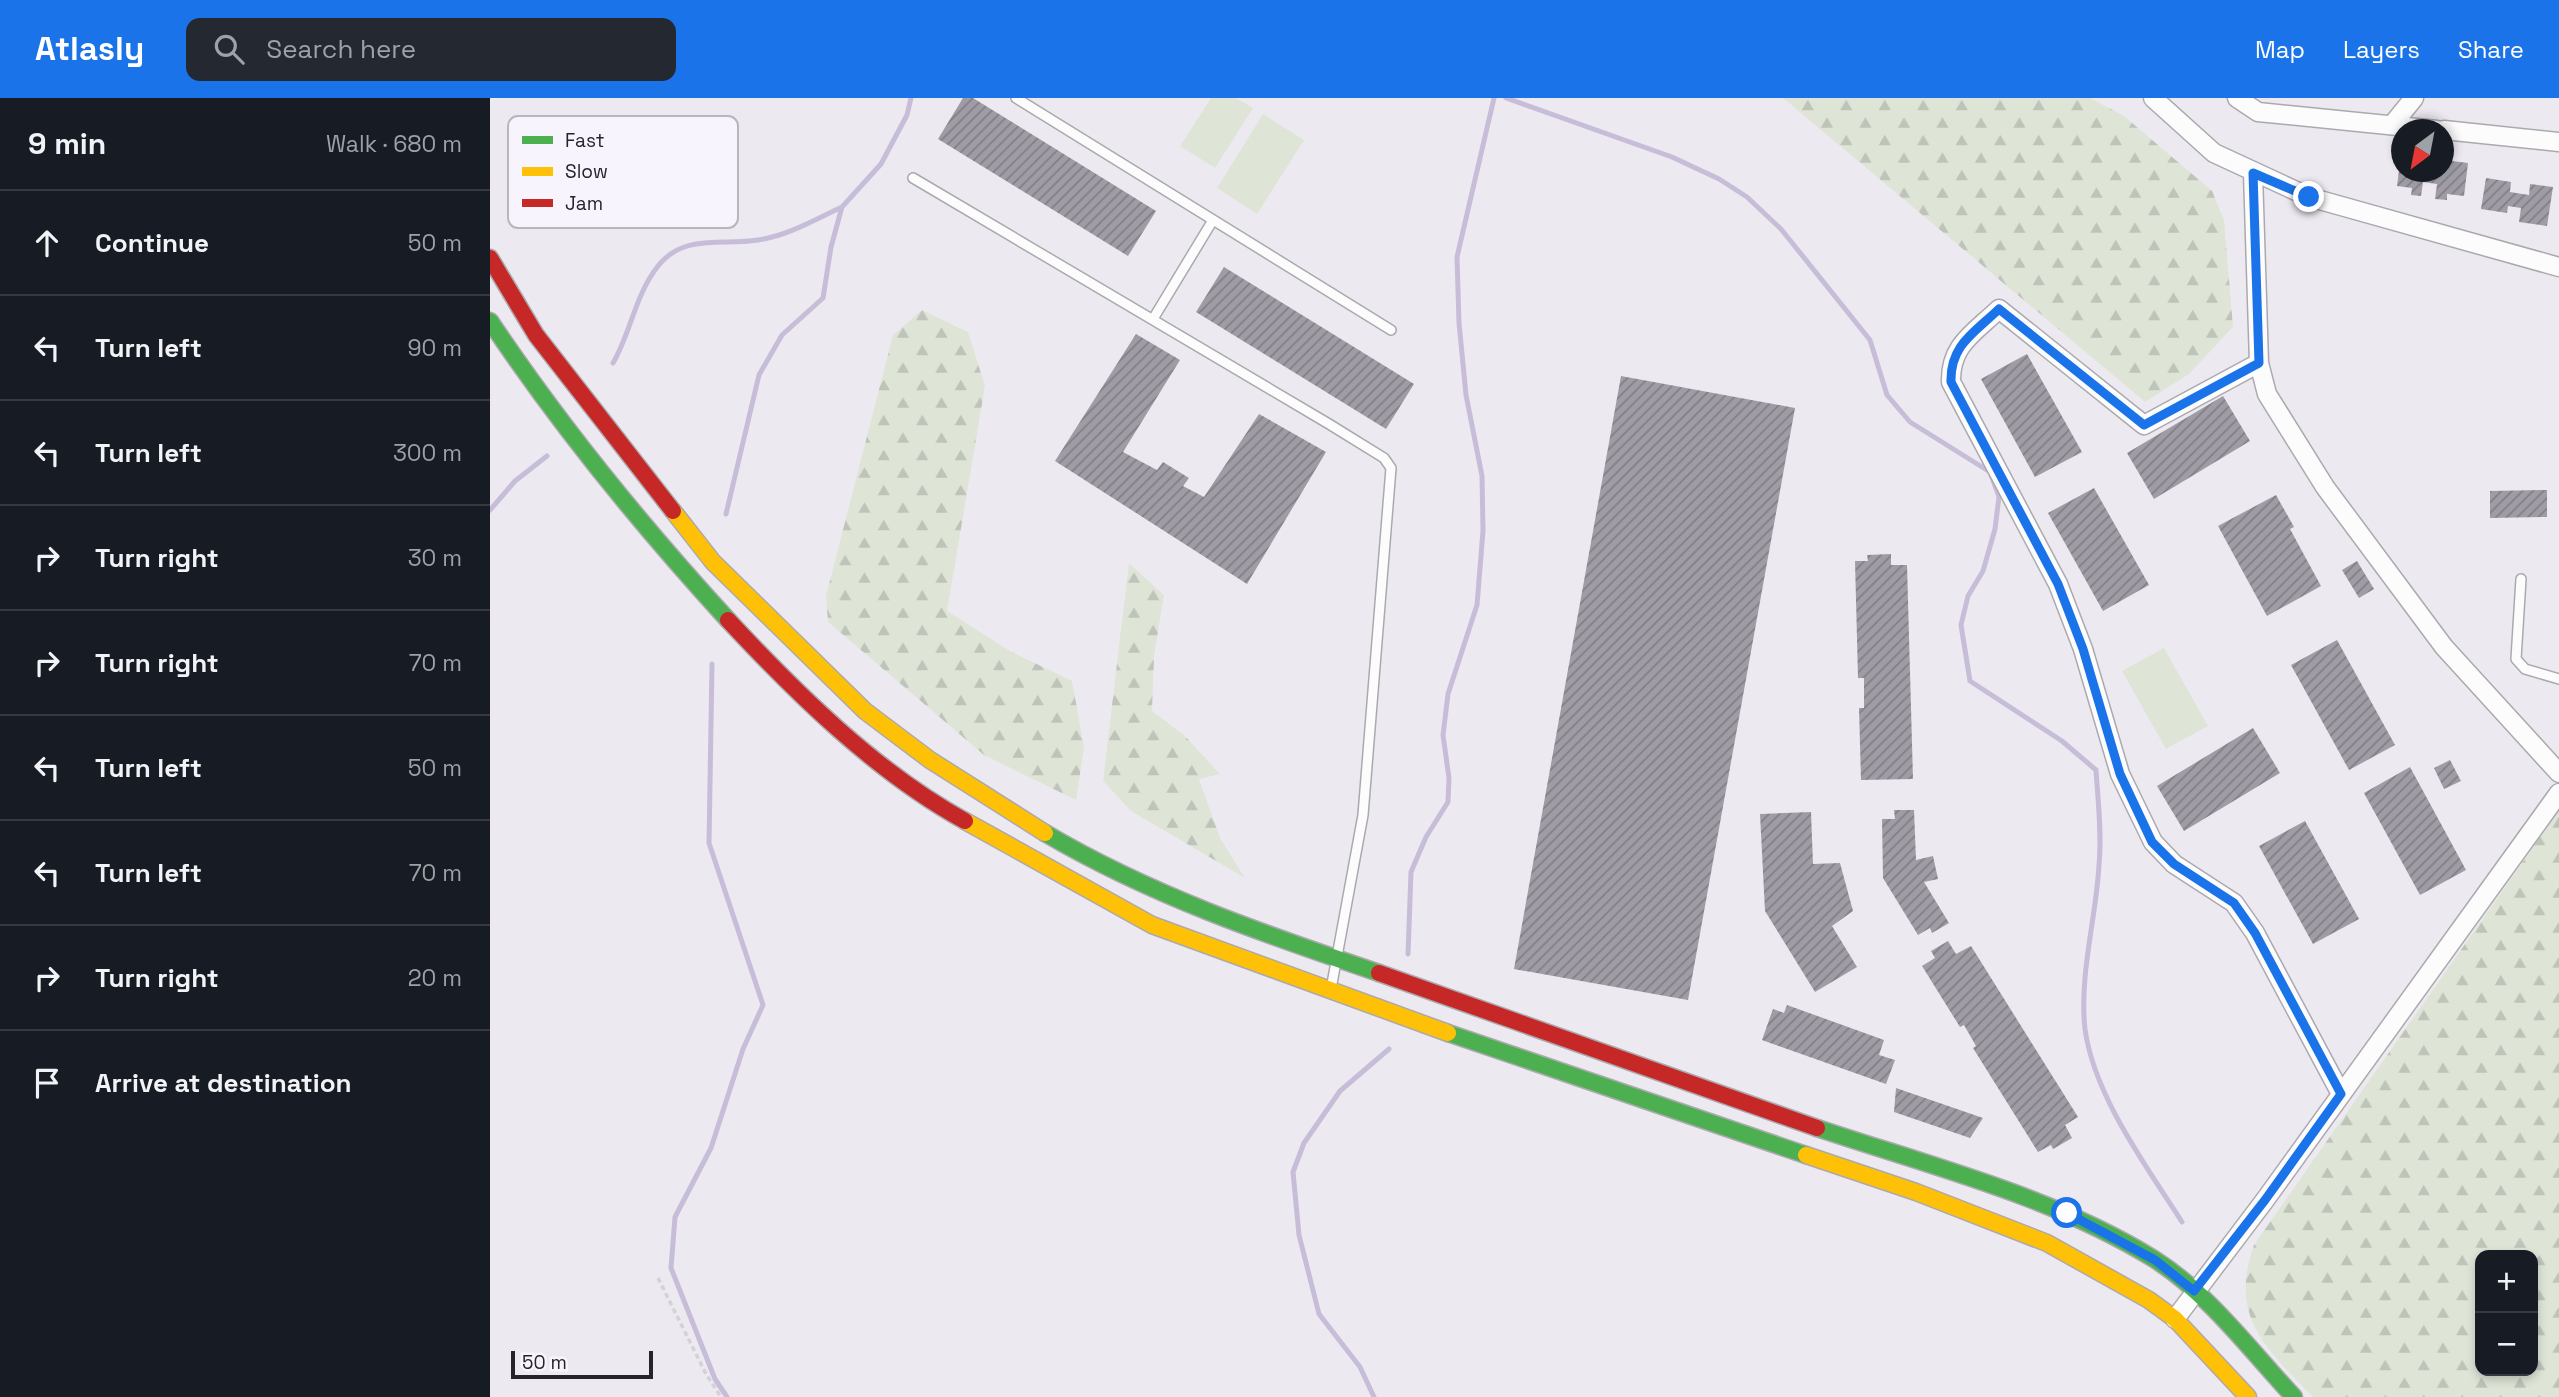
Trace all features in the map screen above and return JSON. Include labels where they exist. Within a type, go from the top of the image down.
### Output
[{"type":"street","points":[[2153,98],[2214,153],[2309,197],[2559,267]]},
{"type":"street","points":[[2237,98],[2258,111],[2391,125]]},
{"type":"street","points":[[2397,119],[2414,98]]},
{"type":"street","points":[[2454,131],[2559,142]]},
{"type":"street","points":[[2253,173],[2259,363],[2267,394],[2325,487],[2444,647],[2559,773]]},
{"type":"street","points":[[490,258],[536,335],[713,562],[865,711],[930,760],[1087,858],[1208,914],[1583,1044],[1712,1092],[2067,1213],[2155,1260],[2194,1291],[2294,1397]]},
{"type":"street","points":[[2259,363],[2144,425],[1999,309],[1956,349],[1951,366],[1951,382],[2058,584],[2083,649],[2120,774],[2152,842],[2174,864],[2234,903],[2255,933],[2341,1094]]},
{"type":"street","points":[[490,321],[528,379],[659,545],[765,661],[871,756],[948,812],[1152,925],[1331,991],[1916,1192],[2047,1243],[2149,1300],[2175,1319],[2248,1397]]},
{"type":"street","points":[[2175,1319],[2265,1200],[2559,793]]},
{"type":"street","points":[[1702,1119],[1712,1092]]},
{"type":"street","points":[[1916,1192],[1921,1163]]},
{"type":"lane","points":[[1016,98],[1391,330]]},
{"type":"lane","points":[[913,178],[1384,458],[1391,468],[1363,815],[1331,991]]},
{"type":"lane","points":[[1153,320],[1213,220]]},
{"type":"lane","points":[[2521,579],[2516,659],[2525,669],[2559,679]]},
{"type":"path","points":[[658,1278],[706,1374],[721,1397]]},
{"type":"green space","points":[[1211,98],[1236,98],[1253,108],[1215,168],[1180,146]]},
{"type":"green space","points":[[1783,98],[2090,98],[2124,116],[2212,191],[2224,220],[2233,327],[2189,374],[2145,402]]},
{"type":"green space","points":[[1263,114],[1304,140],[1257,214],[1217,188]]},
{"type":"green space","points":[[922,310],[968,332],[985,386],[947,611],[1010,651],[1072,681],[1084,747],[1076,800],[984,755],[828,622],[826,596],[893,335]]},
{"type":"green space","points":[[1129,563],[1164,595],[1154,656],[1152,711],[1185,736],[1220,774],[1199,779],[1220,838],[1245,878],[1131,811],[1103,781]]},
{"type":"green space","points":[[2164,648],[2208,726],[2166,749],[2122,671]]},
{"type":"green space","points":[[2559,810],[2559,1397],[2313,1397],[2267,1347],[2256,1330],[2249,1313],[2247,1271],[2254,1245]]},
{"type":"building","points":[[963,98],[973,98],[1156,211],[1128,256],[938,139]]},
{"type":"building","points":[[2454,161],[2468,163],[2464,196],[2447,194],[2447,200],[2435,199],[2437,184],[2423,182],[2454,182]]},
{"type":"building","points":[[2486,178],[2511,182],[2510,192],[2529,195],[2530,184],[2553,187],[2547,226],[2519,222],[2521,208],[2508,206],[2507,213],[2481,209]]},
{"type":"building","points":[[2398,182],[2423,182],[2421,196],[2411,195],[2412,188],[2397,186]]},
{"type":"building","points":[[1224,267],[1414,384],[1386,429],[1196,312]]},
{"type":"building","points":[[1136,334],[1180,360],[1123,452],[1157,470],[1163,462],[1189,478],[1183,486],[1204,497],[1259,414],[1326,452],[1247,584],[1055,461]]},
{"type":"building","points":[[2027,354],[2082,452],[2035,477],[1981,379]]},
{"type":"building","points":[[1621,376],[1795,408],[1688,1000],[1514,969]]},
{"type":"building","points":[[2223,396],[2250,441],[2154,499],[2127,453]]},
{"type":"building","points":[[2094,488],[2149,585],[2103,611],[2048,513]]},
{"type":"building","points":[[2547,490],[2547,517],[2490,518],[2490,491]]},
{"type":"building","points":[[2276,495],[2294,527],[2290,529],[2321,586],[2267,616],[2218,526]]},
{"type":"building","points":[[1891,554],[1891,565],[1907,565],[1913,779],[1861,780],[1859,708],[1864,708],[1864,678],[1858,678],[1855,561],[1868,561],[1867,555]]},
{"type":"building","points":[[2357,561],[2374,589],[2359,598],[2342,570]]},
{"type":"building","points":[[2337,640],[2395,745],[2349,770],[2291,665]]},
{"type":"building","points":[[2253,728],[2280,773],[2184,831],[2157,786]]},
{"type":"building","points":[[2450,760],[2461,781],[2444,789],[2434,768]]},
{"type":"building","points":[[2410,767],[2466,870],[2420,895],[2364,793]]},
{"type":"building","points":[[1894,810],[1914,810],[1916,860],[1933,856],[1938,879],[1924,882],[1949,923],[1932,933],[1930,928],[1918,935],[1883,878],[1882,819],[1895,819]]},
{"type":"building","points":[[1811,812],[1813,864],[1840,863],[1853,911],[1832,926],[1857,967],[1815,992],[1765,911],[1760,814]]},
{"type":"building","points":[[2305,821],[2359,919],[2313,944],[2259,846]]},
{"type":"building","points":[[1948,941],[1956,954],[1971,946],[2078,1117],[2065,1125],[2072,1138],[2053,1149],[2051,1145],[2038,1152],[1973,1048],[1976,1046],[1964,1025],[1960,1027],[1922,966],[1935,958],[1931,951]]},
{"type":"building","points":[[1787,1005],[1884,1040],[1879,1055],[1895,1060],[1886,1084],[1762,1040],[1773,1009],[1784,1013]]},
{"type":"building","points":[[1896,1088],[1983,1118],[1970,1138],[1894,1112]]},
{"type":"waterway","points":[[726,514],[759,375],[782,335],[823,298],[831,247],[842,207],[881,164],[907,115],[911,98]]},
{"type":"waterway","points":[[1408,954],[1411,872],[1426,837],[1448,802],[1449,778],[1443,735],[1448,694],[1477,605],[1483,531],[1482,476],[1466,395],[1459,323],[1457,257],[1494,98]]},
{"type":"waterway","points":[[1506,98],[1672,157],[1719,179],[1747,197],[1781,229],[1870,340],[1887,395],[1910,422],[1990,472],[1999,497],[1995,529],[1983,571],[1968,596],[1961,625],[1970,681],[2062,741],[2096,770],[2100,853],[2084,988],[2085,1029],[2090,1054],[2110,1105],[2182,1222]]},
{"type":"waterway","points":[[613,363],[650,277],[668,256],[692,245],[780,235],[842,207]]},
{"type":"waterway","points":[[490,510],[515,481],[547,456]]},
{"type":"waterway","points":[[712,664],[709,843],[763,1005],[743,1049],[711,1148],[675,1217],[671,1268],[715,1379],[727,1397]]},
{"type":"waterway","points":[[1374,1397],[1360,1367],[1319,1314],[1299,1235],[1293,1172],[1304,1143],[1340,1091],[1389,1049]]},
{"type":"traffic: fast","points":[[490,321],[603,475],[728,620]]},
{"type":"traffic: fast","points":[[1045,833],[1125,876],[1208,912],[1379,973]]},
{"type":"traffic: fast","points":[[1448,1033],[1806,1155]]},
{"type":"traffic: fast","points":[[1817,1128],[1990,1184],[2074,1217],[2115,1237],[2154,1259],[2193,1288],[2294,1397]]},
{"type":"traffic: slow","points":[[673,511],[713,562],[865,711],[930,760],[1045,833]]},
{"type":"traffic: slow","points":[[965,821],[1152,925],[1448,1033]]},
{"type":"traffic: slow","points":[[1806,1155],[1916,1192],[2047,1243],[2149,1300],[2175,1319],[2248,1397]]},
{"type":"traffic: jam","points":[[490,258],[536,335],[673,511]]},
{"type":"traffic: jam","points":[[728,620],[839,730],[900,779],[965,821]]},
{"type":"traffic: jam","points":[[1379,973],[1817,1128]]},
{"type":"route","points":[[2067,1213],[2155,1260],[2194,1291],[2265,1200],[2341,1094],[2255,933],[2234,903],[2174,864],[2152,842],[2120,774],[2083,649],[2058,584],[1979,430],[1951,382],[1951,366],[1956,349],[1999,309],[2144,425],[2259,363],[2253,173],[2309,197]]}]
